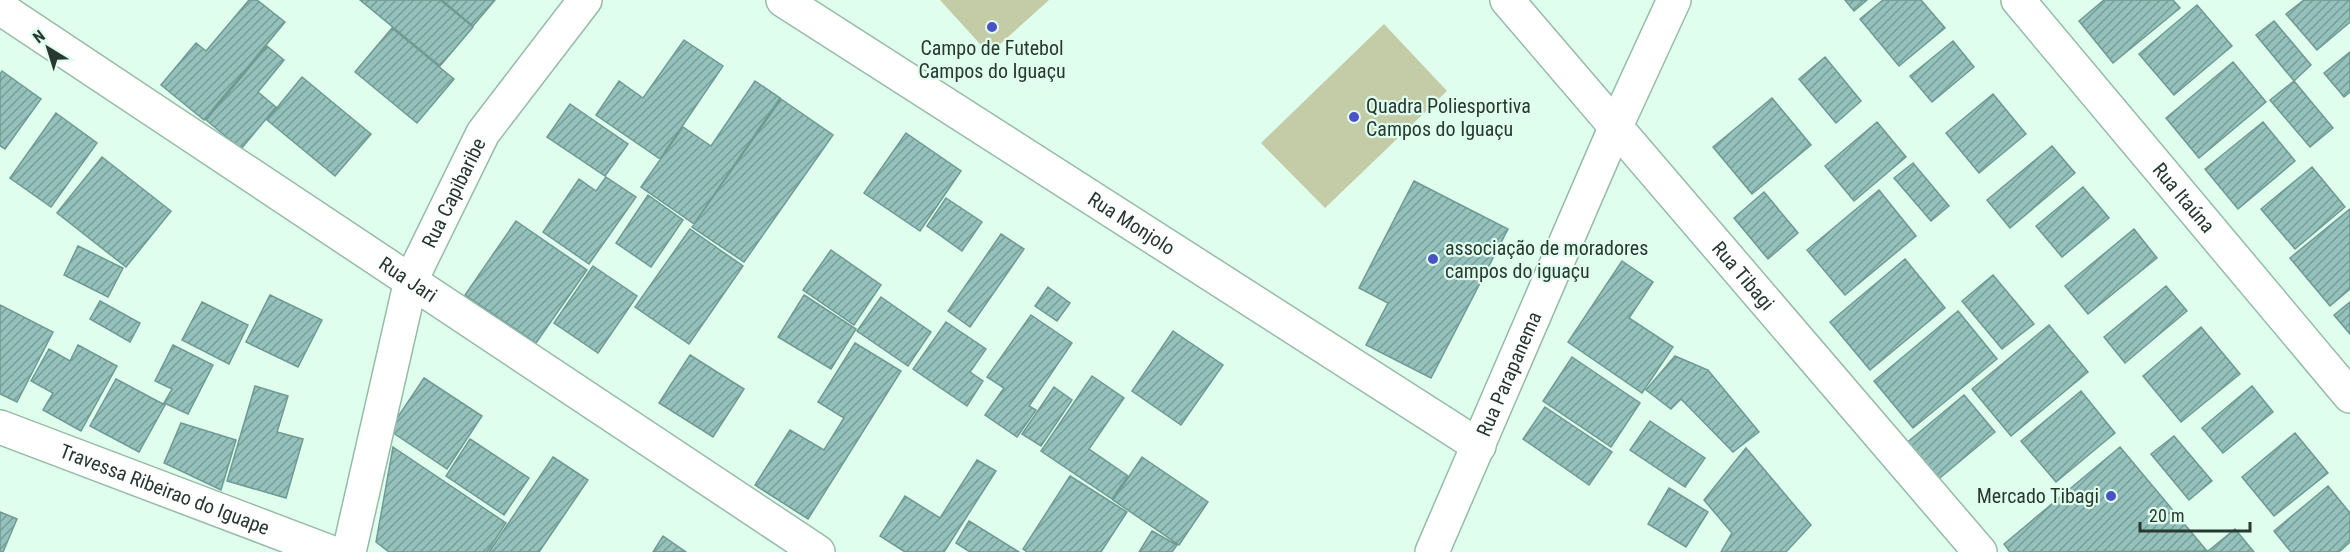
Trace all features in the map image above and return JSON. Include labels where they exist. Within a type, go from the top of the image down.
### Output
[{"type":"street","name":"Rua Capibaribe","points":[[349,552],[411,280],[483,133],[585,0]]},
{"type":"street","name":"Rua Monjolo","points":[[783,0],[1479,446]]},
{"type":"street","name":"Rua Tibagi","points":[[1507,0],[1978,551]]},
{"type":"street","name":"Rua Parapanema","points":[[1432,552],[1616,126],[1674,0]]},
{"type":"street","name":"Rua Itaúna","points":[[2018,0],[2350,396]]},
{"type":"street","name":"Rua Jari","points":[[0,8],[818,552]]},
{"type":"street","name":"Travessa Ribeirao do Iguape","points":[[0,427],[330,552]]},
{"type":"green space","name":"Campo de Futebol Campos do Iguaçu","points":[[940,0],[1049,0],[989,54]]},
{"type":"green space","name":"Quadra Poliesportiva Campos do Iguaçu","points":[[1384,24],[1447,91],[1325,208],[1261,143]]},
{"type":"building","points":[[249,0],[257,0],[285,22],[204,120],[161,85],[196,43],[206,51]]},
{"type":"building","points":[[360,0],[440,0],[473,27],[440,66]]},
{"type":"building","points":[[442,0],[495,0],[473,26]]},
{"type":"building","points":[[1845,0],[1867,0],[1854,11]]},
{"type":"building","points":[[1883,0],[1921,0],[1945,28],[1899,66],[1860,19]]},
{"type":"building","points":[[2104,0],[2173,0],[2180,8],[2113,63],[2079,21]]},
{"type":"building","points":[[2304,0],[2350,0],[2350,22],[2317,50],[2286,14]]},
{"type":"building","points":[[2197,5],[2232,46],[2174,95],[2139,54]]},
{"type":"building","points":[[2274,21],[2311,65],[2294,81],[2256,35]]},
{"type":"building","points":[[392,28],[454,79],[417,123],[355,72]]},
{"type":"building","points":[[684,40],[723,66],[660,159],[596,115],[619,81],[643,98]]},
{"type":"building","points":[[1953,41],[1974,67],[1932,102],[1910,76]]},
{"type":"building","points":[[267,46],[284,60],[258,92],[276,107],[241,149],[206,120]]},
{"type":"building","points":[[2350,52],[2350,92],[2344,97],[2324,73]]},
{"type":"building","points":[[1825,57],[1861,101],[1836,123],[1799,79]]},
{"type":"building","points":[[2233,62],[2266,102],[2199,158],[2166,118]]},
{"type":"building","points":[[2,71],[41,99],[5,149],[0,146],[0,74]]},
{"type":"building","points":[[302,77],[371,134],[335,176],[267,120]]},
{"type":"building","points":[[755,81],[780,98],[694,224],[641,187],[683,127],[711,146]]},
{"type":"building","points":[[2294,81],[2333,128],[2310,147],[2270,100]]},
{"type":"building","points":[[1993,94],[2026,134],[1979,173],[1946,133]]},
{"type":"building","points":[[1772,98],[1811,145],[1752,194],[1713,147]]},
{"type":"building","points":[[781,99],[833,135],[744,262],[692,227]]},
{"type":"building","points":[[570,104],[628,144],[605,176],[547,137]]},
{"type":"building","points":[[56,113],[97,143],[51,207],[10,178]]},
{"type":"building","points":[[1877,122],[1906,157],[1854,201],[1825,166]]},
{"type":"building","points":[[2263,122],[2295,161],[2238,209],[2205,169]]},
{"type":"building","points":[[906,133],[961,171],[920,231],[864,193]]},
{"type":"building","points":[[2052,146],[2075,173],[2010,228],[1987,200]]},
{"type":"building","points":[[102,157],[171,211],[126,267],[57,213]]},
{"type":"building","points":[[1913,163],[1949,206],[1931,221],[1894,178]]},
{"type":"building","points":[[2312,167],[2345,207],[2295,249],[2261,209]]},
{"type":"building","points":[[606,177],[636,197],[589,264],[543,232],[579,179],[596,191]]},
{"type":"building","name":"associação de moradores campos do iguaçu","points":[[1414,181],[1508,229],[1431,378],[1366,345],[1388,303],[1359,288]]},
{"type":"building","points":[[2083,187],[2109,218],[2062,257],[2036,226]]},
{"type":"building","points":[[1879,190],[1916,236],[1845,295],[1807,250]]},
{"type":"building","points":[[1764,192],[1798,233],[1768,259],[1734,218]]},
{"type":"building","points":[[648,195],[683,220],[651,267],[616,243]]},
{"type":"building","points":[[946,198],[982,222],[962,251],[927,226]]},
{"type":"building","points":[[2350,209],[2350,289],[2330,306],[2290,258]]},
{"type":"building","points":[[516,221],[587,270],[536,343],[465,295]]},
{"type":"building","points":[[690,229],[743,266],[689,344],[635,307]]},
{"type":"building","points":[[2134,229],[2157,258],[2088,314],[2065,286]]},
{"type":"building","points":[[1001,234],[1024,249],[970,327],[948,311]]},
{"type":"building","points":[[78,246],[123,268],[108,297],[64,275]]},
{"type":"building","points":[[831,250],[881,285],[854,325],[803,290]]},
{"type":"building","points":[[1905,259],[1945,308],[1870,370],[1830,322]]},
{"type":"building","points":[[1622,261],[1653,282],[1629,318],[1673,347],[1642,393],[1568,342]]},
{"type":"building","points":[[593,266],[637,296],[598,353],[554,323]]},
{"type":"building","points":[[1993,275],[2034,324],[2002,349],[1962,301]]},
{"type":"building","points":[[2166,286],[2187,311],[2125,363],[2104,337]]},
{"type":"building","points":[[1048,287],[1070,303],[1057,321],[1035,306]]},
{"type":"building","points":[[270,295],[322,320],[298,367],[246,342]]},
{"type":"building","points":[[804,295],[856,329],[831,369],[778,337]]},
{"type":"building","points":[[881,297],[931,332],[908,366],[857,331]]},
{"type":"building","points":[[100,301],[140,323],[130,342],[90,319]]},
{"type":"building","points":[[202,302],[248,325],[229,364],[182,340]]},
{"type":"building","points":[[2350,302],[2350,334],[2334,315]]},
{"type":"building","points":[[0,305],[53,332],[17,402],[0,394]]},
{"type":"building","points":[[1958,311],[1997,359],[1913,428],[1874,381]]},
{"type":"building","points":[[1031,315],[1072,343],[1029,406],[1036,410],[1017,437],[985,415],[1004,388],[987,377]]},
{"type":"building","points":[[946,322],[986,349],[970,372],[983,381],[967,406],[913,369]]},
{"type":"building","points":[[2049,325],[2088,372],[2011,436],[1972,389]]},
{"type":"building","points":[[2201,327],[2240,374],[2181,422],[2143,376]]},
{"type":"building","points":[[1173,331],[1223,365],[1181,425],[1132,391]]},
{"type":"building","points":[[855,343],[901,371],[808,519],[755,485],[790,430],[824,450],[844,418],[818,402]]},
{"type":"building","points":[[78,345],[117,366],[81,431],[43,410],[53,393],[31,381],[49,349],[70,361]]},
{"type":"building","points":[[173,345],[213,365],[188,414],[164,403],[172,389],[155,381]]},
{"type":"building","points":[[690,355],[744,389],[713,437],[659,403]]},
{"type":"building","points":[[1675,356],[1708,370],[1759,432],[1733,452],[1681,399],[1671,409],[1646,390]]},
{"type":"building","points":[[1572,357],[1640,403],[1611,447],[1543,401]]},
{"type":"building","points":[[1092,376],[1124,398],[1089,449],[1128,476],[1112,499],[1041,451]]},
{"type":"building","points":[[424,378],[482,416],[447,469],[389,430]]},
{"type":"building","points":[[116,379],[165,405],[139,452],[90,426]]},
{"type":"building","points":[[255,386],[288,396],[277,432],[303,439],[286,498],[227,481]]},
{"type":"building","points":[[2252,386],[2273,412],[2223,453],[2202,428]]},
{"type":"building","points":[[1054,387],[1072,400],[1041,446],[1022,434]]},
{"type":"building","points":[[2081,391],[2115,433],[2056,482],[2021,441]]},
{"type":"building","points":[[1964,395],[1995,432],[1929,487],[1898,450]]},
{"type":"building","points":[[1545,407],[1612,452],[1589,485],[1523,439]]},
{"type":"building","points":[[1650,421],[1705,458],[1685,487],[1630,450]]},
{"type":"building","points":[[181,423],[236,440],[221,490],[164,463]]},
{"type":"building","points":[[2295,433],[2328,473],[2274,516],[2242,477]]},
{"type":"building","points":[[2174,436],[2212,481],[2189,500],[2151,454]]},
{"type":"building","points":[[470,439],[529,478],[504,515],[446,476]]},
{"type":"building","points":[[393,447],[506,523],[487,552],[389,552],[376,542]]},
{"type":"building","name":"Mercado Tibagi","points":[[2120,447],[2207,551],[2010,552],[2004,544]]},
{"type":"building","points":[[1746,448],[1811,525],[1786,552],[1721,552],[1732,533],[1704,500]]},
{"type":"building","points":[[553,457],[588,480],[539,552],[489,552]]},
{"type":"building","points":[[1142,457],[1208,502],[1179,545],[1113,500]]},
{"type":"building","points":[[977,460],[996,471],[944,552],[905,552],[880,536],[905,496],[940,518]]},
{"type":"building","points":[[1070,476],[1127,512],[1101,552],[1027,552],[1023,549]]},
{"type":"building","points":[[2328,486],[2350,513],[2350,542],[2339,552],[2291,552],[2274,531]]},
{"type":"building","points":[[1669,488],[1708,512],[1686,547],[1648,524]]},
{"type":"building","points":[[0,512],[17,519],[3,552],[0,552]]},
{"type":"building","points":[[969,521],[1019,552],[970,552],[956,543]]},
{"type":"building","points":[[2235,529],[2254,552],[2207,552]]},
{"type":"building","points":[[1152,531],[1177,545],[1172,552],[1139,552]]},
{"type":"building","points":[[663,536],[686,552],[653,552]]},
{"type":"place","name":"Campo de Futebol Campos do Iguaçu","points":[[992,27]]},
{"type":"place","name":"Quadra Poliesportiva Campos do Iguaçu","points":[[1354,117]]},
{"type":"place","name":"associação de moradores campos do iguaçu","points":[[1433,259]]},
{"type":"place","name":"Mercado Tibagi","points":[[2111,496]]}]
